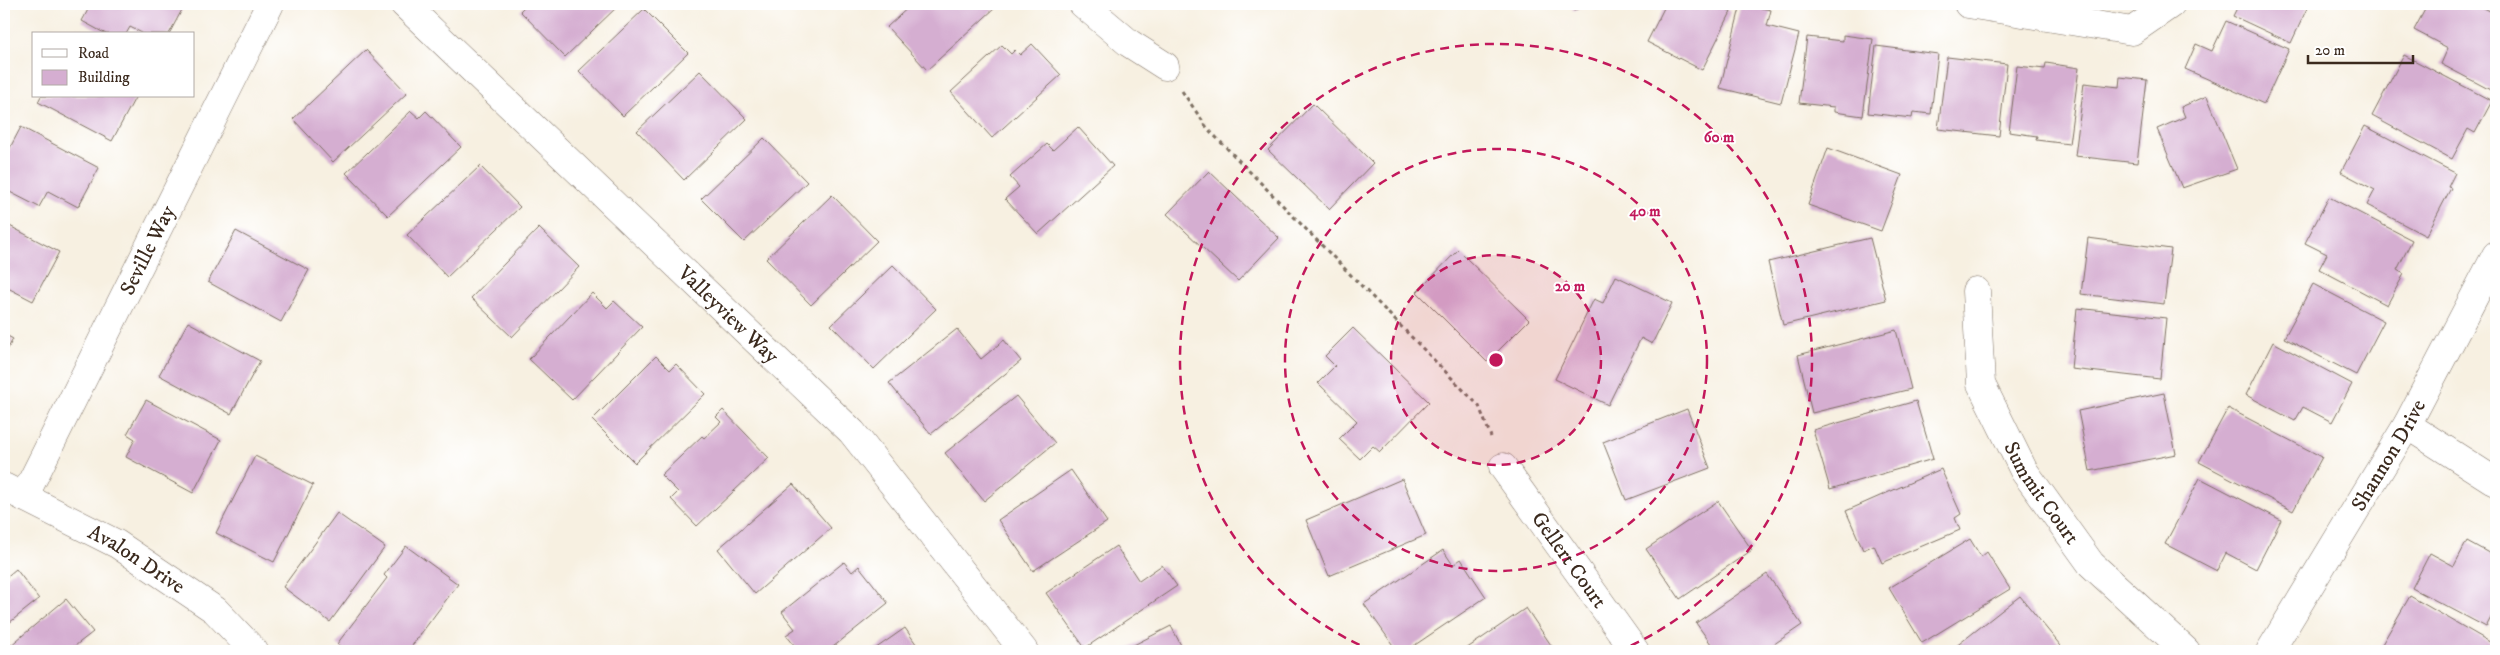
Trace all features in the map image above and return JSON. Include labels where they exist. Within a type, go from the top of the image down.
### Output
[{"type":"street","name":"Seville Way","points":[[14,492],[270,4]]},
{"type":"street","name":"Valleyview Way","points":[[404,4],[852,432],[1024,651]]},
{"type":"street","points":[[1083,4],[1129,43],[1165,66]]},
{"type":"street","points":[[1968,4],[2132,30],[2171,4]]},
{"type":"street","name":"Shannon Drive","points":[[2270,651],[2407,425],[2496,255]]},
{"type":"street","name":"Summit Court","points":[[1976,291],[1981,384],[2024,471],[2092,564],[2186,651]]},
{"type":"street","points":[[2407,425],[2496,482]]},
{"type":"street","name":"Gellert Court","points":[[1503,467],[1635,651]]},
{"type":"street","name":"Avalon Drive","points":[[14,492],[117,544],[215,610],[254,651]]},
{"type":"path","points":[[1165,66],[1208,129],[1479,406],[1503,467]]},
{"type":"building","points":[[91,4],[179,4],[184,6],[170,32],[140,32],[130,27],[127,32],[102,32],[82,21]]},
{"type":"building","points":[[527,4],[620,4],[565,57],[520,11]]},
{"type":"building","points":[[912,4],[991,4],[995,8],[927,70],[887,27]]},
{"type":"building","points":[[1570,4],[1585,4],[1574,11]]},
{"type":"building","points":[[1666,4],[1716,4],[1731,12],[1702,70],[1647,42]]},
{"type":"building","points":[[1741,4],[1771,10],[1767,26],[1799,34],[1781,103],[1720,88]]},
{"type":"building","points":[[2239,4],[2309,4],[2291,43],[2233,16]]},
{"type":"building","points":[[2428,4],[2476,4],[2496,14],[2496,93],[2441,64],[2448,48],[2414,30]]},
{"type":"building","points":[[644,9],[688,53],[623,116],[579,71]]},
{"type":"building","points":[[2226,21],[2289,49],[2264,104],[2185,69],[2196,44],[2212,51]]},
{"type":"building","points":[[1843,35],[1873,39],[1863,116],[1834,112],[1834,107],[1799,103],[1807,37],[1843,41]]},
{"type":"building","points":[[1032,44],[1061,75],[992,138],[951,92],[1002,45],[1011,54],[1015,50],[1020,55]]},
{"type":"building","points":[[1876,46],[1938,54],[1931,114],[1913,112],[1912,118],[1868,113]]},
{"type":"building","points":[[366,50],[407,93],[333,162],[293,119]]},
{"type":"building","points":[[2404,55],[2492,101],[2475,133],[2468,129],[2452,159],[2372,116]]},
{"type":"building","points":[[1947,57],[2007,64],[1999,136],[1938,129]]},
{"type":"building","points":[[2046,63],[2079,68],[2069,144],[2036,140],[2037,136],[2009,132],[2017,66],[2045,69]]},
{"type":"building","points":[[700,71],[747,119],[684,180],[637,131]]},
{"type":"building","points":[[2120,77],[2147,80],[2137,163],[2075,156],[2084,83],[2119,87]]},
{"type":"building","points":[[2207,96],[2237,169],[2182,188],[2157,129],[2185,117],[2181,107]]},
{"type":"building","points":[[40,98],[135,98],[112,141],[38,102]]},
{"type":"building","points":[[1313,104],[1373,163],[1329,209],[1268,150]]},
{"type":"building","points":[[411,111],[419,118],[426,111],[461,147],[388,216],[346,173]]},
{"type":"building","points":[[2365,126],[2455,173],[2448,187],[2451,188],[2426,236],[2367,205],[2375,190],[2341,172]]},
{"type":"building","points":[[21,127],[99,168],[78,207],[48,191],[39,207],[4,189],[4,159]]},
{"type":"building","points":[[1078,127],[1113,166],[1038,234],[1005,199],[1019,187],[1010,177],[1047,144],[1053,150]]},
{"type":"building","points":[[764,138],[807,182],[744,242],[701,199]]},
{"type":"building","points":[[1828,148],[1902,175],[1881,231],[1808,205]]},
{"type":"building","points":[[480,166],[520,207],[447,277],[407,235]]},
{"type":"building","points":[[1209,171],[1279,238],[1238,281],[1167,214]]},
{"type":"building","points":[[832,195],[877,241],[811,305],[766,259]]},
{"type":"building","points":[[2329,197],[2412,240],[2397,270],[2404,274],[2387,305],[2319,269],[2327,254],[2305,243]]},
{"type":"building","points":[[4,223],[59,252],[33,301],[4,286]]},
{"type":"building","points":[[539,228],[579,267],[512,337],[471,298]]},
{"type":"building","points":[[236,231],[309,270],[281,322],[208,282]]},
{"type":"building","points":[[1870,238],[1886,300],[1783,325],[1768,262]]},
{"type":"building","points":[[2088,238],[2171,249],[2164,304],[2081,294]]},
{"type":"building","points":[[1458,250],[1529,320],[1487,362],[1417,292]]},
{"type":"building","points":[[893,265],[936,309],[874,369],[831,325]]},
{"type":"building","points":[[1616,276],[1672,303],[1652,344],[1641,338],[1608,405],[1555,379],[1594,299],[1603,303]]},
{"type":"building","points":[[2313,284],[2384,321],[2356,375],[2284,338]]},
{"type":"building","points":[[592,293],[607,308],[614,301],[642,327],[572,400],[529,359]]},
{"type":"building","points":[[2077,308],[2166,318],[2160,379],[2071,369]]},
{"type":"building","points":[[188,322],[260,361],[231,414],[159,375]]},
{"type":"building","points":[[1353,328],[1429,402],[1380,452],[1373,446],[1360,459],[1339,439],[1357,421],[1318,383],[1335,366],[1325,356]]},
{"type":"building","points":[[957,329],[981,359],[1004,340],[1021,361],[931,434],[889,383]]},
{"type":"building","points":[[1896,330],[1911,389],[1812,413],[1798,355]]},
{"type":"building","points":[[4,334],[13,339],[4,356]]},
{"type":"building","points":[[2273,342],[2352,384],[2332,422],[2303,407],[2295,421],[2246,395]]},
{"type":"building","points":[[656,356],[670,370],[676,364],[705,394],[635,463],[592,420]]},
{"type":"building","points":[[2164,393],[2176,454],[2090,471],[2078,411]]},
{"type":"building","points":[[1016,396],[1055,443],[984,501],[945,453]]},
{"type":"building","points":[[146,400],[221,440],[193,493],[126,457],[135,439],[127,434]]},
{"type":"building","points":[[1916,401],[1933,459],[1830,489],[1813,430]]},
{"type":"building","points":[[2228,408],[2322,457],[2293,511],[2199,462]]},
{"type":"building","points":[[1687,409],[1710,468],[1626,500],[1603,442]]},
{"type":"building","points":[[723,410],[769,458],[697,526],[671,499],[678,492],[661,475],[702,436],[704,438],[721,422],[716,417]]},
{"type":"building","points":[[255,456],[313,485],[274,562],[216,533]]},
{"type":"building","points":[[1941,469],[1961,514],[1955,518],[1960,530],[1882,563],[1874,545],[1863,550],[1846,511]]},
{"type":"building","points":[[1071,470],[1107,522],[1033,571],[998,520]]},
{"type":"building","points":[[2200,478],[2281,520],[2256,569],[2226,553],[2217,571],[2165,544]]},
{"type":"building","points":[[1402,479],[1426,535],[1329,576],[1306,520]]},
{"type":"building","points":[[793,484],[831,528],[755,594],[718,549]]},
{"type":"building","points":[[1718,501],[1752,550],[1680,599],[1646,549]]},
{"type":"building","points":[[337,513],[385,547],[330,622],[283,587]]},
{"type":"building","points":[[1970,539],[1981,557],[1987,552],[2010,589],[1922,643],[1889,588]]},
{"type":"building","points":[[2467,541],[2496,557],[2496,608],[2486,627],[2412,588],[2430,553],[2454,566]]},
{"type":"building","points":[[406,546],[458,584],[408,651],[346,651],[337,644],[387,578],[384,575]]},
{"type":"building","points":[[1116,546],[1139,581],[1162,565],[1177,586],[1085,648],[1046,593]]},
{"type":"building","points":[[1443,550],[1453,565],[1461,559],[1486,597],[1406,651],[1397,651],[1364,604]]},
{"type":"building","points":[[844,562],[852,572],[859,566],[888,603],[828,651],[799,651],[786,635],[795,629],[782,612]]},
{"type":"building","points":[[16,569],[39,599],[4,627],[4,579]]},
{"type":"building","points":[[1767,574],[1802,625],[1764,651],[1716,651],[1696,623]]},
{"type":"building","points":[[2020,596],[2065,651],[1950,651]]},
{"type":"building","points":[[2410,596],[2495,645],[2492,651],[2378,651]]},
{"type":"building","points":[[66,599],[93,632],[71,649],[73,651],[4,651]]},
{"type":"building","points":[[1526,608],[1555,651],[1463,651]]},
{"type":"building","points":[[1171,626],[1184,651],[1122,651]]},
{"type":"building","points":[[905,628],[921,651],[872,651]]}]
